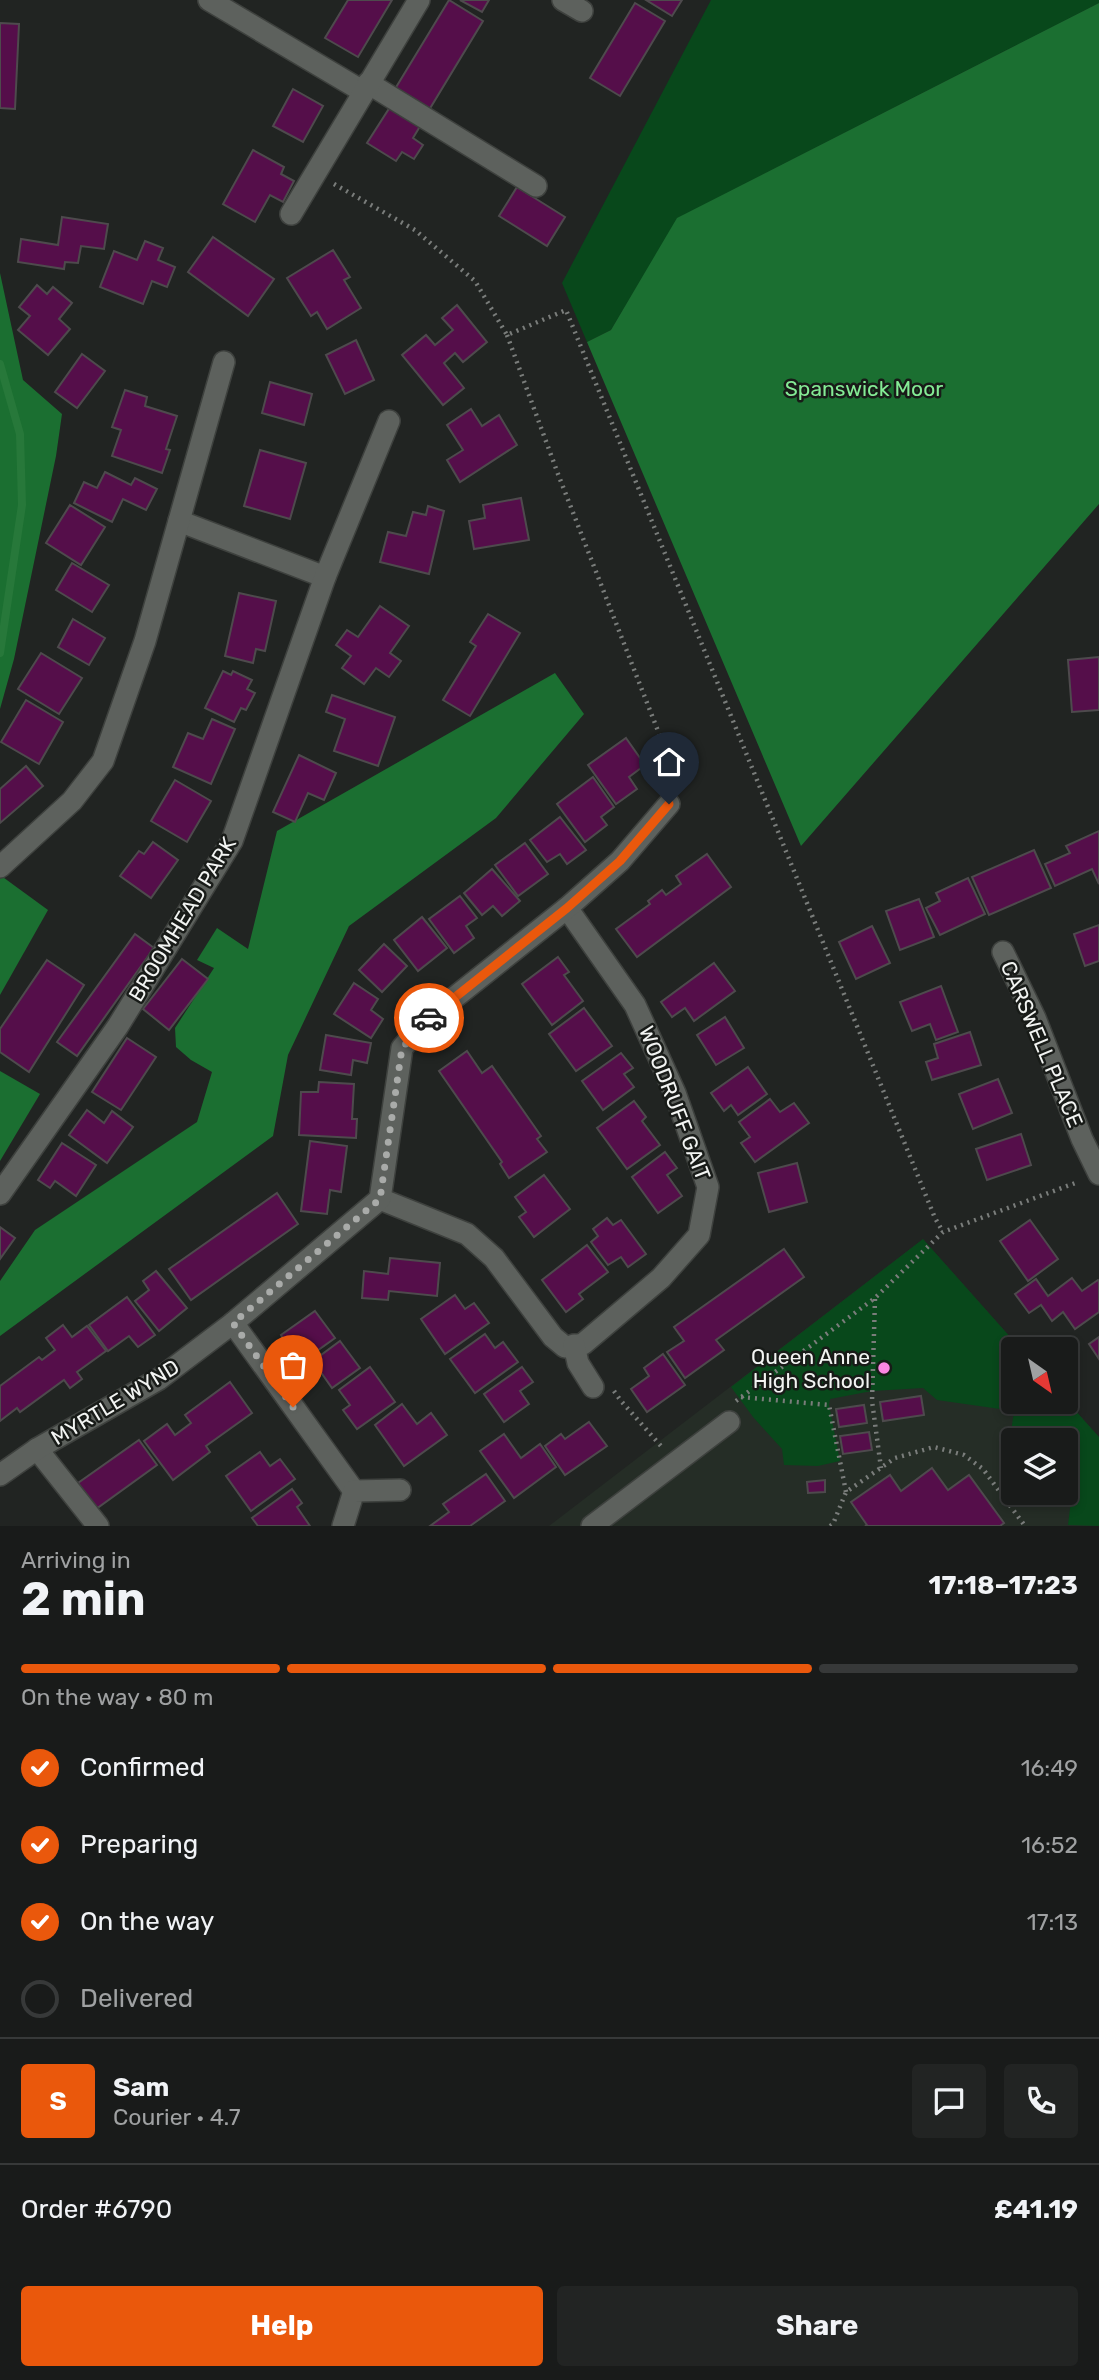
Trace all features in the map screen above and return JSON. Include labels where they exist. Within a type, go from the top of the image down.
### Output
[{"type":"street","points":[[209,0],[536,186]]},
{"type":"street","points":[[291,214],[419,0]]},
{"type":"street","points":[[563,0],[582,11]]},
{"type":"street","points":[[0,867],[72,802],[103,761],[145,641],[224,362]]},
{"type":"street","name":"BROOMHEAD PARK","points":[[0,1194],[118,1026],[232,841],[325,577],[389,421]]},
{"type":"street","points":[[179,520],[325,577]]},
{"type":"street","points":[[603,1388],[578,1363],[574,1345],[565,1347],[553,1337],[494,1258],[467,1234],[380,1199],[402,1048],[425,1021],[567,908],[620,861],[669,804]]},
{"type":"street","name":"WOODRUFF GAIT","points":[[567,908],[635,1005],[675,1093],[708,1187],[699,1235],[662,1278],[583,1343],[574,1345]]},
{"type":"street","name":"CARSWELL PLACE","points":[[1003,952],[1035,1018],[1082,1139],[1093,1177]]},
{"type":"street","name":"MYRTLE WYND","points":[[0,1475],[37,1449],[159,1379],[233,1323],[380,1199]]},
{"type":"street","points":[[233,1323],[354,1490]]},
{"type":"street","points":[[592,1526],[730,1413]]},
{"type":"street","points":[[37,1449],[98,1526]]},
{"type":"street","points":[[354,1490],[400,1490]]},
{"type":"street","points":[[343,1526],[354,1490]]},
{"type":"path","points":[[315,172],[415,230],[475,281],[507,335],[672,767],[669,804]]},
{"type":"path","points":[[507,335],[566,310],[943,1232]]},
{"type":"path","points":[[730,1413],[741,1397],[875,1298],[943,1232],[1093,1177]]},
{"type":"path","points":[[875,1298],[872,1401],[881,1468]]},
{"type":"path","points":[[603,1388],[621,1401],[667,1452]]},
{"type":"path","points":[[741,1397],[829,1405],[846,1492],[834,1524],[830,1526]]},
{"type":"path","points":[[846,1492],[895,1458],[934,1447],[964,1455],[983,1469],[1025,1526]]},
{"type":"shaded area","name":"Queen Anne High School","points":[[923,1239],[1010,1337],[1001,1337],[1001,1414],[1078,1413],[1099,1437],[1099,1526],[549,1526]]},
{"type":"green space","points":[[711,0],[1099,0],[1099,3],[678,218],[611,330],[587,342],[562,283]]},
{"type":"green space","name":"Spanswick Moor","points":[[1099,3],[1099,504],[801,846],[587,342],[611,330],[677,218]]},
{"type":"green space","points":[[0,273],[23,380],[62,414],[56,456],[14,659],[0,709]]},
{"type":"green space","points":[[555,673],[584,714],[496,818],[349,926],[288,1055],[273,1136],[0,1336],[0,1281],[35,1230],[197,1122],[212,1072],[191,1060],[176,1047],[175,1028],[214,968],[197,960],[217,928],[248,949],[277,831]]},
{"type":"green space","points":[[0,875],[48,910],[0,995]]},
{"type":"green space","points":[[0,1071],[40,1094],[0,1161]]},
{"type":"green space","points":[[923,1239],[1010,1337],[1001,1337],[1001,1409],[937,1400],[923,1388],[872,1391],[830,1399],[840,1461],[818,1466],[784,1465],[782,1449],[731,1387]]},
{"type":"green space","points":[[1078,1413],[1099,1437],[1099,1526],[1068,1525],[1070,1505],[1078,1505],[1078,1428],[1012,1428],[1014,1414]]},
{"type":"building","points":[[348,0],[392,0],[358,57],[325,38]]},
{"type":"building","points":[[449,0],[483,21],[429,110],[395,89]]},
{"type":"building","points":[[460,0],[489,0],[482,12]]},
{"type":"building","points":[[646,0],[682,0],[672,16]]},
{"type":"building","points":[[635,3],[665,21],[620,96],[590,78]]},
{"type":"building","points":[[0,23],[19,24],[15,109],[0,108]]},
{"type":"building","points":[[293,89],[323,106],[303,142],[273,126]]},
{"type":"building","points":[[392,104],[422,123],[413,138],[423,145],[414,159],[402,152],[396,161],[367,143]]},
{"type":"building","points":[[253,150],[284,167],[281,174],[294,181],[283,202],[270,195],[255,222],[223,204]]},
{"type":"building","points":[[517,187],[565,217],[547,246],[499,216]]},
{"type":"building","points":[[62,217],[108,224],[104,249],[81,246],[78,263],[65,262],[64,269],[18,262],[21,239],[58,245]]},
{"type":"building","points":[[213,237],[274,279],[248,316],[188,272]]},
{"type":"building","points":[[145,241],[163,248],[158,260],[175,267],[167,287],[152,281],[143,304],[100,287],[114,251],[137,260]]},
{"type":"building","points":[[333,250],[350,277],[344,280],[361,308],[327,329],[317,312],[311,316],[287,278]]},
{"type":"building","points":[[37,285],[47,294],[53,287],[72,303],[59,319],[70,329],[48,355],[18,330],[30,316],[19,307]]},
{"type":"building","points":[[457,305],[487,342],[463,362],[455,353],[444,363],[464,388],[443,405],[402,355],[426,335],[435,345],[453,330],[442,318]]},
{"type":"building","points":[[356,340],[374,380],[345,394],[326,355]]},
{"type":"building","points":[[82,354],[105,371],[77,408],[55,392]]},
{"type":"building","points":[[270,382],[312,394],[304,425],[262,413]]},
{"type":"building","points":[[125,390],[147,397],[145,406],[177,416],[166,449],[170,450],[162,473],[112,456],[121,430],[112,427]]},
{"type":"building","points":[[471,409],[482,426],[499,415],[517,445],[460,482],[447,460],[463,450],[447,425]]},
{"type":"building","points":[[260,450],[306,463],[290,519],[244,506]]},
{"type":"building","points":[[105,472],[131,485],[135,478],[157,489],[146,510],[123,499],[112,522],[74,503],[84,482],[97,488]]},
{"type":"building","points":[[521,498],[529,540],[474,549],[469,521],[485,518],[483,505]]},
{"type":"building","points":[[70,505],[105,527],[81,565],[46,543]]},
{"type":"building","points":[[428,506],[444,511],[429,574],[380,562],[388,532],[406,536],[413,512],[426,515]]},
{"type":"building","points":[[72,563],[109,585],[92,612],[56,590]]},
{"type":"building","points":[[239,593],[276,601],[265,651],[256,649],[253,663],[225,656]]},
{"type":"building","points":[[380,606],[409,626],[390,653],[401,661],[389,677],[376,668],[364,684],[342,668],[351,656],[336,645],[347,630],[358,637]]},
{"type":"building","points":[[488,614],[520,633],[470,716],[443,700],[476,646],[470,642]]},
{"type":"building","points":[[73,619],[105,638],[89,665],[58,647]]},
{"type":"building","points":[[41,653],[82,678],[59,714],[18,689]]},
{"type":"building","points":[[1099,657],[1099,710],[1072,712],[1068,660]]},
{"type":"building","points":[[223,671],[231,675],[233,671],[252,680],[247,689],[255,693],[246,710],[241,708],[234,722],[205,708]]},
{"type":"building","points":[[332,695],[395,717],[378,766],[334,751],[345,719],[326,712]]},
{"type":"building","points":[[26,700],[63,722],[39,764],[1,742]]},
{"type":"building","points":[[212,719],[235,729],[211,784],[173,767],[188,733],[203,739]]},
{"type":"building","points":[[626,738],[645,765],[629,777],[637,789],[616,804],[588,765]]},
{"type":"building","points":[[299,755],[336,773],[324,800],[308,793],[295,822],[273,812]]},
{"type":"building","points":[[26,766],[43,786],[0,823],[0,789]]},
{"type":"building","points":[[593,777],[614,807],[601,817],[607,825],[585,842],[557,804]]},
{"type":"building","points":[[175,780],[211,801],[187,842],[151,821]]},
{"type":"building","points":[[560,817],[586,850],[567,864],[560,854],[547,862],[530,840]]},
{"type":"building","points":[[1099,831],[1099,884],[1092,869],[1055,886],[1045,864],[1070,853],[1066,846]]},
{"type":"building","points":[[153,842],[178,860],[151,898],[120,876],[139,851],[144,854]]},
{"type":"building","points":[[525,843],[548,874],[518,896],[495,865]]},
{"type":"building","points":[[1034,850],[1051,888],[989,915],[972,877]]},
{"type":"building","points":[[707,854],[731,887],[637,957],[616,929],[650,904],[648,901],[662,890],[666,895],[681,884],[676,876]]},
{"type":"building","points":[[492,869],[520,901],[502,916],[493,906],[482,915],[464,893]]},
{"type":"building","points":[[968,878],[985,914],[940,935],[926,908],[940,901],[936,893]]},
{"type":"building","points":[[460,896],[477,918],[466,926],[474,938],[454,953],[429,919]]},
{"type":"building","points":[[919,899],[934,937],[900,950],[886,911]]},
{"type":"building","points":[[422,917],[447,948],[418,971],[394,940]]},
{"type":"building","points":[[1099,925],[1099,961],[1085,966],[1074,934]]},
{"type":"building","points":[[872,926],[890,963],[856,979],[839,942]]},
{"type":"building","points":[[135,934],[154,948],[77,1056],[57,1042]]},
{"type":"building","points":[[384,944],[407,966],[382,992],[359,970]]},
{"type":"building","points":[[558,957],[569,972],[564,975],[583,1001],[552,1025],[522,984]]},
{"type":"building","points":[[182,959],[208,979],[169,1030],[143,1009]]},
{"type":"building","points":[[47,960],[84,985],[29,1072],[0,1052],[0,1029]]},
{"type":"building","points":[[714,963],[735,991],[694,1021],[685,1008],[672,1017],[661,1002]]},
{"type":"building","points":[[354,983],[378,999],[371,1010],[383,1019],[371,1038],[334,1014]]},
{"type":"building","points":[[941,986],[958,1032],[936,1040],[930,1024],[912,1031],[900,1002]]},
{"type":"building","points":[[584,1008],[612,1046],[576,1071],[549,1034]]},
{"type":"building","points":[[725,1017],[744,1048],[716,1065],[697,1035]]},
{"type":"building","points":[[970,1032],[981,1065],[932,1080],[926,1062],[938,1058],[934,1044]]},
{"type":"building","points":[[326,1035],[371,1043],[367,1063],[353,1060],[351,1075],[320,1070]]},
{"type":"building","points":[[127,1038],[156,1057],[121,1110],[92,1092]]},
{"type":"building","points":[[467,1051],[482,1073],[492,1066],[541,1136],[537,1139],[547,1152],[509,1178],[500,1164],[502,1162],[439,1071]]},
{"type":"building","points":[[621,1053],[633,1068],[624,1074],[634,1087],[603,1110],[582,1081]]},
{"type":"building","points":[[748,1067],[767,1094],[738,1115],[731,1105],[724,1111],[711,1093]]},
{"type":"building","points":[[998,1079],[1012,1113],[973,1129],[959,1094]]},
{"type":"building","points":[[319,1082],[354,1084],[352,1119],[357,1119],[356,1138],[299,1135],[301,1092],[318,1092]]},
{"type":"building","points":[[770,1099],[780,1112],[794,1103],[809,1123],[755,1162],[741,1143],[750,1137],[739,1122]]},
{"type":"building","points":[[634,1101],[646,1117],[642,1121],[660,1145],[627,1169],[597,1128]]},
{"type":"building","points":[[87,1110],[104,1123],[112,1111],[133,1127],[107,1163],[69,1135]]},
{"type":"building","points":[[1021,1134],[1031,1165],[987,1180],[976,1149]]},
{"type":"building","points":[[310,1141],[347,1146],[341,1192],[330,1190],[327,1214],[301,1211]]},
{"type":"building","points":[[62,1143],[96,1165],[76,1196],[55,1181],[50,1188],[38,1180]]},
{"type":"building","points":[[665,1152],[677,1168],[667,1175],[682,1196],[658,1213],[632,1177]]},
{"type":"building","points":[[797,1163],[807,1202],[769,1212],[758,1173]]},
{"type":"building","points":[[544,1175],[570,1209],[534,1237],[519,1217],[526,1212],[515,1197]]},
{"type":"building","points":[[277,1193],[298,1224],[191,1300],[169,1269]]},
{"type":"building","points":[[607,1218],[613,1225],[621,1220],[646,1254],[628,1267],[621,1257],[608,1265],[591,1242],[598,1236],[593,1229]]},
{"type":"building","points":[[1030,1220],[1058,1259],[1028,1281],[1000,1241]]},
{"type":"building","points":[[0,1227],[15,1238],[0,1259]]},
{"type":"building","points":[[587,1245],[608,1272],[579,1294],[583,1299],[566,1312],[542,1280]]},
{"type":"building","points":[[784,1249],[804,1277],[716,1340],[724,1350],[685,1378],[667,1352],[684,1341],[674,1327]]},
{"type":"building","points":[[390,1258],[440,1263],[437,1296],[389,1291],[388,1300],[362,1298],[364,1271],[388,1274]]},
{"type":"building","points":[[156,1271],[187,1308],[159,1331],[135,1301],[149,1290],[143,1281]]},
{"type":"building","points":[[1072,1278],[1082,1291],[1099,1281],[1099,1312],[1075,1329],[1063,1312],[1052,1321],[1041,1305],[1029,1313],[1015,1294],[1036,1279],[1048,1296]]},
{"type":"building","points":[[455,1295],[465,1309],[474,1303],[489,1323],[445,1354],[421,1319]]},
{"type":"building","points":[[127,1297],[155,1335],[138,1347],[129,1336],[108,1351],[89,1325]]},
{"type":"building","points":[[315,1311],[335,1338],[307,1358],[295,1341],[288,1346],[281,1335]]},
{"type":"building","points":[[63,1325],[72,1337],[87,1326],[106,1351],[77,1372],[82,1379],[70,1388],[64,1380],[20,1412],[17,1408],[0,1421],[0,1386],[39,1357],[42,1360],[55,1350],[46,1338]]},
{"type":"building","points":[[485,1334],[495,1348],[503,1342],[518,1362],[475,1393],[450,1359]]},
{"type":"building","points":[[1099,1337],[1099,1359],[1089,1344]]},
{"type":"building","points":[[340,1341],[360,1368],[332,1388],[313,1361]]},
{"type":"building","points":[[663,1354],[685,1385],[647,1412],[631,1389],[649,1376],[644,1368]]},
{"type":"building","points":[[370,1367],[395,1402],[357,1429],[343,1410],[350,1405],[339,1390]]},
{"type":"building","points":[[522,1367],[533,1382],[520,1391],[529,1404],[504,1422],[484,1394]]},
{"type":"building","points":[[230,1382],[252,1413],[206,1446],[210,1452],[173,1480],[144,1441],[167,1424],[175,1435],[191,1423],[185,1415]]},
{"type":"building","points":[[921,1396],[924,1415],[883,1421],[880,1402]]},
{"type":"building","points":[[402,1404],[417,1424],[431,1413],[447,1435],[404,1466],[375,1425]]},
{"type":"building","points":[[864,1405],[867,1423],[839,1427],[836,1409]]},
{"type":"building","points":[[589,1422],[607,1446],[565,1475],[545,1446],[561,1434],[565,1439]]},
{"type":"building","points":[[869,1432],[872,1450],[843,1454],[840,1436]]},
{"type":"building","points":[[504,1434],[521,1458],[540,1444],[556,1467],[514,1498],[480,1451]]},
{"type":"building","points":[[139,1440],[157,1465],[96,1509],[78,1483]]},
{"type":"building","points":[[260,1452],[270,1466],[280,1459],[295,1479],[251,1511],[226,1476]]},
{"type":"building","points":[[932,1468],[948,1490],[969,1475],[1004,1523],[1000,1526],[865,1526],[867,1525],[851,1502],[890,1475],[901,1491]]},
{"type":"building","points":[[486,1474],[505,1501],[470,1526],[430,1526],[449,1512],[443,1504]]},
{"type":"building","points":[[825,1480],[825,1492],[808,1493],[807,1482]]},
{"type":"building","points":[[292,1489],[302,1503],[297,1507],[310,1526],[258,1526],[252,1518]]},
{"type":"waterway","points":[[0,364],[20,434],[22,505],[0,653]]},
{"type":"way so far","points":[[293,1407],[233,1323],[380,1199],[402,1048],[429,1018]]},
{"type":"place","name":"Queen Anne High School","points":[[884,1368]]},
{"type":"route","points":[[429,1018],[567,908],[620,861],[669,804]]}]
